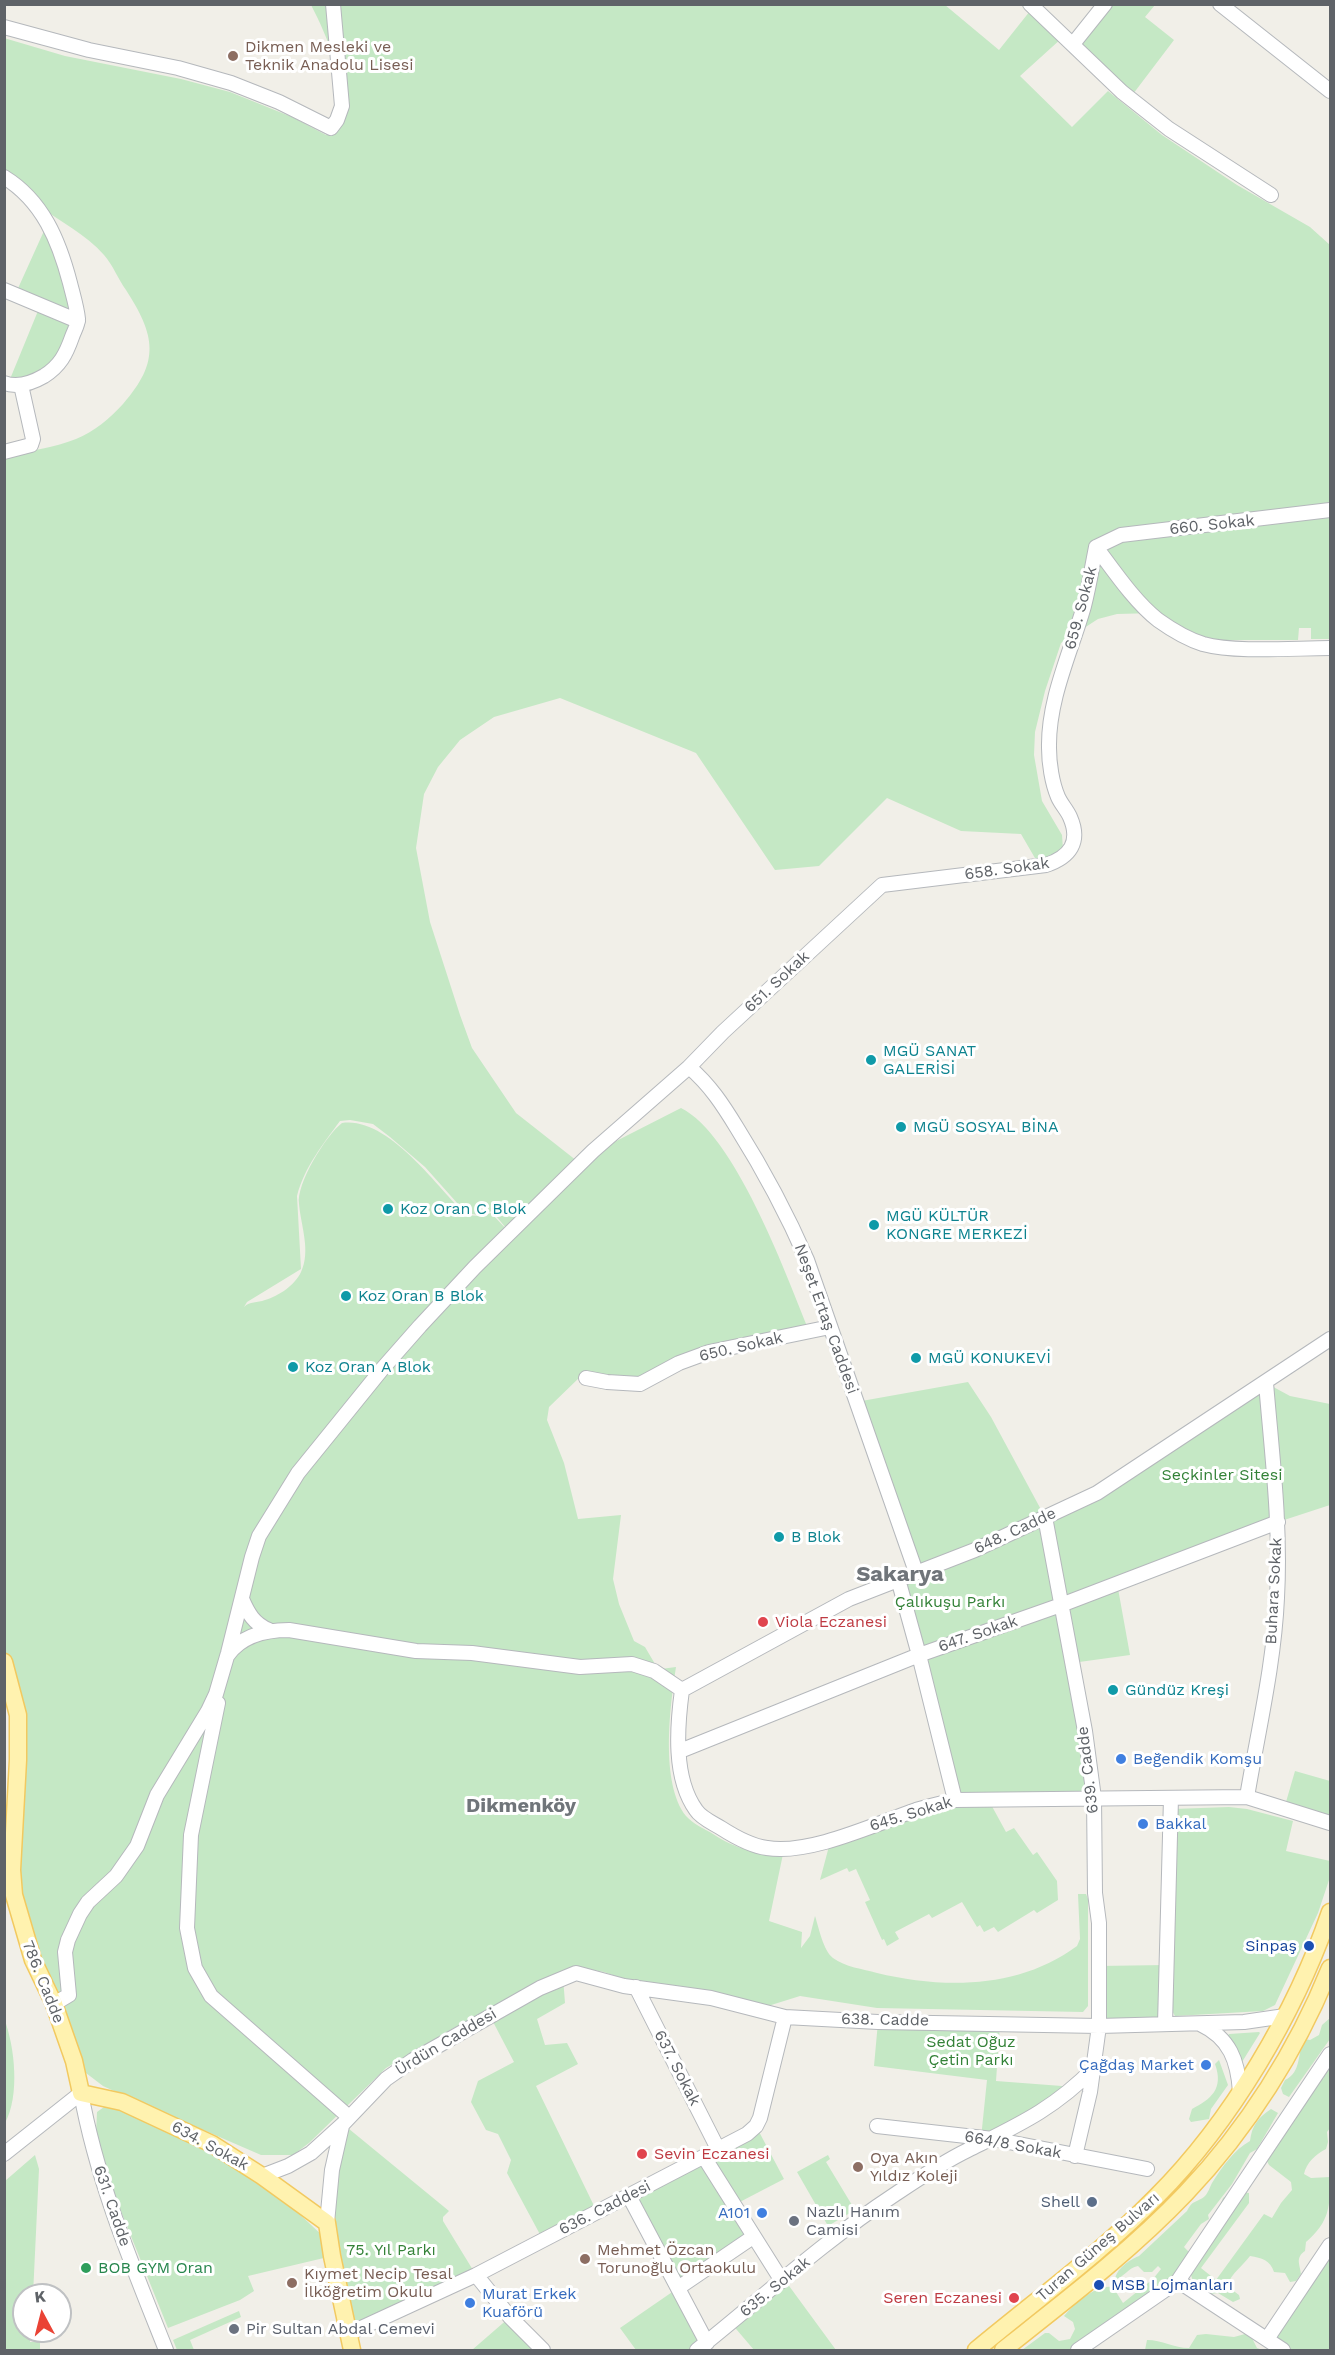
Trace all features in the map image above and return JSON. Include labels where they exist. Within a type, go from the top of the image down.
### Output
[{"type":"main road","name":"786. Cadde","points":[[4,1662],[16,1700],[19,1738],[12,1870],[14,1895],[33,1960],[54,2004],[74,2061],[81,2093]]},
{"type":"main road","name":"Turan Güneş Bulvarı","points":[[976,2350],[1075,2269],[1157,2197],[1213,2132],[1240,2092],[1285,2016],[1304,1977],[1330,1912]]},
{"type":"main road","name":"Turan Güneş Bulvarı","points":[[1003,2350],[1122,2254],[1188,2191],[1233,2136],[1273,2079],[1307,2020],[1330,1968]]},
{"type":"main road","name":"634. Sokak","points":[[81,2093],[122,2102],[212,2144],[262,2176],[327,2223]]},
{"type":"main road","points":[[327,2223],[350,2342]]},
{"type":"street","points":[[4,27],[89,50],[178,68],[231,83],[279,102],[331,128],[342,106],[333,4]]},
{"type":"street","points":[[1030,4],[1122,92],[1164,125],[1271,195]]},
{"type":"street","points":[[1073,44],[1105,4]]},
{"type":"street","points":[[1220,4],[1328,84]]},
{"type":"street","points":[[4,177],[23,190],[40,209],[56,238],[67,270],[78,321],[61,362],[42,378],[21,385],[4,383]]},
{"type":"street","points":[[4,290],[78,321]]},
{"type":"street","points":[[4,452],[31,445],[33,439],[21,385]]},
{"type":"street","name":"660. Sokak","points":[[1096,548],[1121,535],[1330,510]]},
{"type":"street","name":"659. Sokak","points":[[1096,548],[1156,619],[1190,639],[1203,644],[1226,647],[1330,648]]},
{"type":"street","name":"659. Sokak","points":[[1058,796],[1049,750],[1050,727],[1058,686],[1085,603],[1096,548]]},
{"type":"street","name":"658. Sokak","points":[[882,885],[1046,865],[1060,861],[1069,853],[1074,844],[1074,836],[1070,817],[1058,796]]},
{"type":"street","name":"651. Sokak","points":[[228,1653],[259,1536],[298,1473],[383,1368],[475,1267],[593,1150],[689,1066],[882,885]]},
{"type":"street","name":"Neşet Ertaş Caddesi","points":[[689,1066],[705,1080],[724,1106],[772,1185],[807,1260],[916,1572]]},
{"type":"street","name":"650. Sokak","points":[[586,1378],[640,1384],[679,1363],[709,1352],[830,1327]]},
{"type":"street","name":"648. Cadde","points":[[682,1690],[849,1599],[975,1550],[1097,1493],[1330,1339]]},
{"type":"street","name":"Buhara Sokak","points":[[1247,1797],[1275,1632],[1278,1522],[1266,1383]]},
{"type":"street","name":"639. Cadde","points":[[1045,1517],[1085,1731],[1094,1798],[1099,2026],[1094,2068],[1075,2156]]},
{"type":"street","name":"647. Sokak","points":[[680,1751],[919,1655],[1061,1605],[1278,1522]]},
{"type":"street","points":[[898,1580],[955,1800]]},
{"type":"street","points":[[242,1599],[250,1616],[269,1630]]},
{"type":"street","points":[[54,2004],[69,1995],[65,1952],[80,1914],[95,1895],[116,1876],[137,1846],[157,1795],[212,1703],[228,1653],[247,1638],[269,1630],[289,1630],[416,1651],[472,1653],[580,1667],[632,1664],[654,1671],[682,1690]]},
{"type":"street","points":[[228,1653],[190,1835],[187,1928],[195,1968],[211,1996],[346,2120],[332,2170],[327,2223]]},
{"type":"street","name":"645. Sokak","points":[[682,1690],[679,1714],[684,1785],[697,1812],[746,1842],[767,1848],[807,1846],[835,1839],[919,1809],[955,1800],[1247,1797],[1330,1823]]},
{"type":"street","points":[[1165,2024],[1171,1798]]},
{"type":"street","name":"Ürdün Caddesi","points":[[262,2176],[305,2157],[324,2143],[386,2079],[413,2060],[540,1988],[576,1973]]},
{"type":"street","name":"638. Cadde","points":[[576,1973],[636,1987],[711,1998],[785,2017],[878,2022],[1099,2026],[1244,2022],[1285,2016]]},
{"type":"street","name":"637. Sokak","points":[[636,1987],[718,2149]]},
{"type":"street","name":"636. Caddesi","points":[[350,2342],[747,2134],[758,2122],[785,2017]]},
{"type":"street","points":[[1198,2024],[1218,2034],[1232,2050],[1240,2092]]},
{"type":"street","points":[[1078,2350],[1178,2281],[1330,2054]]},
{"type":"street","name":"635. Sokak","points":[[702,2347],[835,2237],[893,2195],[952,2158],[1029,2121],[1058,2101],[1094,2068]]},
{"type":"street","points":[[4,2154],[81,2093]]},
{"type":"street","name":"631. Cadde","points":[[81,2093],[88,2132],[101,2174],[150,2313],[166,2350]]},
{"type":"street","name":"664/8 Sokak","points":[[878,2126],[993,2139],[1147,2169]]},
{"type":"street","points":[[704,2157],[782,2281]]},
{"type":"street","points":[[629,2196],[678,2288],[702,2347]]},
{"type":"street","points":[[678,2288],[753,2237]]},
{"type":"street","points":[[1268,2339],[1330,2245]]},
{"type":"street","points":[[476,2275],[510,2317],[543,2350]]},
{"type":"street","points":[[1178,2281],[1283,2350]]},
{"type":"green space","points":[[1105,4],[1155,5],[1145,17],[1174,40],[1130,98],[1073,44]]},
{"type":"green space","points":[[311,5],[945,5],[999,50],[1030,11],[1062,38],[1020,76],[1072,127],[1108,91],[1162,135],[1237,185],[1310,227],[1330,245],[1330,639],[1311,639],[1311,628],[1299,628],[1298,640],[1200,640],[1155,613],[1117,614],[1098,619],[1061,643],[1045,691],[1035,732],[1034,755],[1042,801],[1062,835],[1063,849],[1039,865],[1021,834],[961,831],[887,798],[819,866],[775,870],[696,753],[560,698],[494,717],[460,740],[438,767],[424,794],[416,848],[430,922],[472,1048],[516,1113],[577,1161],[681,1108],[701,1123],[720,1145],[756,1206],[807,1326],[645,1378],[580,1377],[549,1407],[547,1420],[564,1463],[578,1519],[621,1515],[613,1579],[619,1604],[634,1641],[645,1647],[655,1664],[661,1669],[676,1667],[671,1702],[669,1744],[670,1765],[678,1802],[686,1816],[692,1821],[738,1847],[755,1852],[783,1854],[769,1921],[802,1932],[801,1948],[810,1936],[815,1916],[824,1944],[833,1958],[849,1966],[877,1973],[928,1982],[954,1983],[1006,1978],[1031,1971],[1077,1946],[1080,1939],[1078,1894],[1086,1894],[1088,1899],[1088,2006],[1083,2012],[877,2008],[800,1996],[768,2006],[711,1992],[624,1979],[604,1972],[577,1967],[542,1981],[450,2030],[386,2068],[309,2143],[293,2155],[261,2155],[103,2086],[86,2073],[76,2057],[37,1954],[21,1904],[18,1852],[23,1821],[23,1774],[4,1661],[4,456],[50,447],[89,433],[113,414],[135,389],[144,374],[150,348],[148,335],[136,306],[104,255],[81,234],[34,202],[5,174],[4,38],[65,56],[181,79],[230,92],[292,117],[326,135],[338,121],[341,93],[335,62]],"holes":[[[350,1120],[373,1124],[425,1167],[466,1213],[479,1215],[492,1211],[510,1233],[491,1213],[480,1216],[466,1215],[410,1156],[377,1130],[359,1124],[342,1123],[335,1129],[313,1160],[299,1195],[305,1238],[305,1256],[301,1272],[291,1286],[281,1293],[244,1307],[247,1302],[301,1269],[297,1196],[304,1176],[309,1166],[321,1147],[340,1121]]]},
{"type":"green space","points":[[48,222],[78,321],[53,371],[8,384],[40,306],[15,295]]},
{"type":"green space","points":[[968,1382],[991,1417],[1045,1517],[1266,1383],[1290,1396],[1330,1404],[1330,1505],[1278,1522],[1117,1583],[1130,1655],[1072,1663],[1094,1798],[988,1799],[1006,1832],[1014,1828],[1033,1855],[1037,1852],[1057,1881],[1058,1900],[1037,1913],[1034,1910],[998,1932],[994,1927],[984,1932],[980,1925],[977,1927],[962,1902],[932,1918],[929,1914],[895,1932],[899,1939],[887,1946],[865,1902],[870,1900],[856,1869],[849,1872],[847,1868],[820,1880],[828,1850],[825,1841],[955,1800],[898,1579],[916,1573],[856,1402]]},
{"type":"green space","points":[[1295,1771],[1330,1781],[1330,1815],[1286,1802]]},
{"type":"green space","points":[[1229,1807],[1247,1809],[1293,1821],[1286,1851],[1330,1861],[1330,1877],[1318,1913],[1275,2005],[1263,2011],[1175,2016],[1170,2007],[1173,1809]]},
{"type":"green space","points":[[1166,1965],[1165,2024],[1099,2026],[1099,1966]]},
{"type":"green space","points":[[563,1977],[565,2003],[537,2019],[545,2045],[567,2043],[578,2064],[536,2086],[597,2212],[543,2240],[507,2173],[511,2160],[498,2134],[486,2130],[471,2102],[478,2081],[514,2062],[490,2016]]},
{"type":"green space","points":[[4,2018],[11,2043],[14,2071],[13,2099],[5,2123]]},
{"type":"green space","points":[[1330,2018],[1330,2039],[1289,2097],[1283,2094],[1281,2088],[1297,2067],[1304,2039],[1310,2040],[1319,2035],[1322,2025]]},
{"type":"green space","name":"Sedat Oğuz Çetin Parkı","points":[[878,2022],[1000,2025],[996,2081],[1075,2087],[981,2138],[987,2080],[874,2066]]},
{"type":"green space","points":[[1259,2032],[1242,2062],[1234,2044],[1227,2037],[1229,2034]]},
{"type":"green space","points":[[1219,2060],[1228,2085],[1211,2109],[1209,2119],[1191,2122],[1189,2119],[1192,2109],[1210,2097],[1217,2087],[1215,2064]]},
{"type":"green space","points":[[1328,2070],[1330,2071],[1330,2128],[1327,2132],[1328,2142],[1326,2149],[1309,2163],[1304,2174],[1311,2178],[1330,2177],[1329,2205],[1324,2220],[1306,2242],[1305,2251],[1300,2256],[1301,2274],[1296,2281],[1290,2282],[1285,2273],[1274,2272],[1265,2260],[1250,2256],[1234,2273],[1227,2286],[1239,2295],[1240,2299],[1233,2302],[1218,2293],[1210,2294],[1204,2286],[1193,2281],[1186,2261],[1217,2214],[1223,2198],[1233,2191],[1249,2193],[1249,2203],[1201,2268],[1216,2280],[1264,2214],[1272,2218],[1292,2190],[1291,2182],[1269,2165],[1266,2159],[1316,2087],[1317,2081],[1324,2078]]},
{"type":"green space","points":[[104,2107],[115,2108],[209,2150],[292,2207],[326,2239],[328,2257],[248,2276],[254,2291],[240,2300],[168,2328],[110,2184],[96,2134],[97,2112]]},
{"type":"green space","points":[[1271,2109],[1278,2113],[1257,2149],[1250,2153],[1232,2184],[1208,2215],[1209,2219],[1201,2224],[1184,2247],[1189,2252],[1175,2276],[1073,2350],[1022,2350],[1045,2333],[1049,2333],[1059,2341],[1070,2339],[1075,2329],[1073,2322],[1064,2316],[1079,2301],[1093,2292],[1113,2287],[1123,2303],[1153,2279],[1161,2269],[1158,2266],[1152,2272],[1144,2272],[1138,2266],[1115,2280],[1124,2265],[1139,2256],[1191,2205],[1205,2196],[1229,2159],[1250,2141],[1256,2122]]},
{"type":"green space","name":"75. Yıl Parkı","points":[[343,2124],[449,2211],[443,2217],[443,2221],[476,2275],[348,2334],[329,2238]]},
{"type":"green space","points":[[756,2126],[784,2179],[734,2205],[753,2237],[678,2288],[629,2196]]},
{"type":"green space","points":[[35,2155],[39,2169],[34,2283],[12,2283],[12,2343],[40,2343],[40,2350],[5,2350],[5,2181]]},
{"type":"green space","points":[[828,2155],[830,2159],[826,2162],[855,2210],[828,2226],[797,2172]]},
{"type":"green space","points":[[1330,2246],[1330,2350],[1287,2350],[1274,2340]]},
{"type":"green space","points":[[784,2279],[836,2350],[754,2350],[731,2323]]},
{"type":"green space","points":[[678,2288],[707,2343],[697,2350],[636,2350],[620,2328]]},
{"type":"green space","points":[[239,2311],[241,2317],[190,2340],[194,2350],[177,2350],[173,2340]]},
{"type":"green space","points":[[510,2317],[543,2350],[472,2350]]},
{"type":"green space","points":[[1245,2334],[1251,2336],[1257,2348],[1263,2350],[1145,2350],[1147,2340],[1189,2348],[1197,2335],[1234,2337]]},
{"type":"place","name":"Dikmen Mesleki ve Teknik Anadolu Lisesi","points":[[233,56]]},
{"type":"place","name":"MGÜ SANAT GALERİSİ","points":[[871,1060]]},
{"type":"place","name":"MGÜ SOSYAL BİNA","points":[[901,1127]]},
{"type":"place","name":"Koz Oran C Blok","points":[[388,1209]]},
{"type":"place","name":"MGÜ KÜLTÜR KONGRE MERKEZİ","points":[[874,1225]]},
{"type":"place","name":"Koz Oran B Blok","points":[[346,1296]]},
{"type":"place","name":"MGÜ KONUKEVİ","points":[[916,1358]]},
{"type":"place","name":"Koz Oran A Blok","points":[[293,1367]]},
{"type":"place","name":"B Blok","points":[[779,1537]]},
{"type":"place","name":"Viola Eczanesi","points":[[763,1622]]},
{"type":"place","name":"Gündüz Kreşi","points":[[1113,1690]]},
{"type":"place","name":"Beğendik Komşu","points":[[1121,1759]]},
{"type":"place","name":"Bakkal","points":[[1143,1824]]},
{"type":"place","name":"Sinpaş","points":[[1309,1946]]},
{"type":"place","name":"Çağdaş Market","points":[[1206,2065]]},
{"type":"place","name":"Sevin Eczanesi","points":[[642,2154]]},
{"type":"place","name":"Oya Akın Yıldız Koleji","points":[[858,2167]]},
{"type":"place","name":"Shell","points":[[1092,2202]]},
{"type":"place","name":"A101","points":[[762,2213]]},
{"type":"place","name":"Nazlı Hanım Camisi","points":[[794,2221]]},
{"type":"place","name":"Mehmet Özcan Torunoğlu Ortaokulu","points":[[585,2259]]},
{"type":"place","name":"BOB GYM Oran","points":[[86,2268]]},
{"type":"place","name":"Kıymet Necip Tesal İlköğretim Okulu","points":[[292,2283]]},
{"type":"place","name":"MSB Lojmanları","points":[[1099,2285]]},
{"type":"place","name":"Seren Eczanesi","points":[[1014,2298]]},
{"type":"place","name":"Murat Erkek Kuaförü","points":[[470,2303]]},
{"type":"place","name":"Pir Sultan Abdal Cemevi","points":[[234,2329]]},
{"type":"district","name":"Sakarya","points":[[900,1575]]},
{"type":"district","name":"Dikmenköy","points":[[521,1806]]},
{"type":"park label","name":"Seçkinler Sitesi","points":[[1222,1475]]},
{"type":"park label","name":"Çalıkuşu Parkı","points":[[950,1602]]}]
